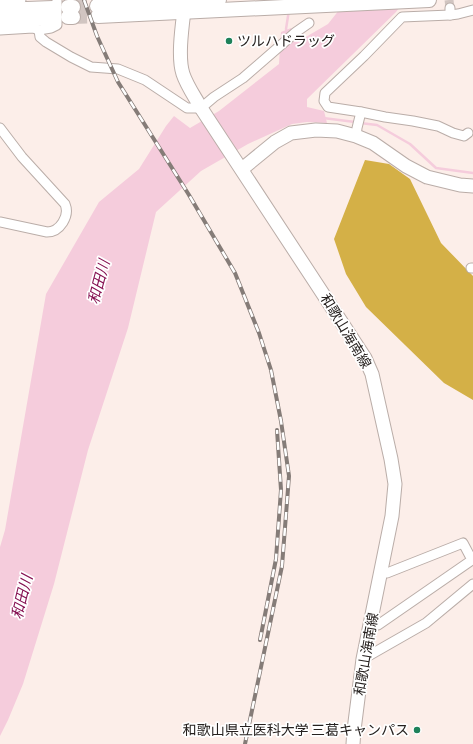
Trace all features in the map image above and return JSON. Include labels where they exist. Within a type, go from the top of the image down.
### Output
[{"type":"main road","points":[[98,11],[219,0]]},
{"type":"main road","points":[[185,4],[281,7],[322,3],[429,0]]},
{"type":"main road","name":"和歌山海南線","points":[[185,4],[181,46],[182,66],[186,82],[365,358],[372,374],[391,459],[395,484],[392,516],[363,659],[353,744]]},
{"type":"main road","points":[[0,10],[64,10]]},
{"type":"main road","points":[[0,20],[64,10]]},
{"type":"main road","points":[[239,164],[291,133],[316,130],[357,132],[372,144],[406,166],[427,177],[460,185],[473,186]]},
{"type":"street","points":[[0,1],[22,0]]},
{"type":"street","points":[[0,30],[33,28],[38,30],[51,28],[57,25],[64,10]]},
{"type":"street","points":[[468,134],[464,136],[438,126],[413,121],[360,115],[328,107],[324,101],[325,93],[402,17],[450,11],[458,14],[473,10]]},
{"type":"street","points":[[38,30],[40,37],[46,42],[91,67],[118,69],[145,80],[187,108],[203,110],[214,97],[243,78],[296,32],[309,23]]},
{"type":"street","points":[[357,132],[360,115]]},
{"type":"street","points":[[0,128],[22,157],[65,204],[67,210],[66,216],[57,230],[52,232],[0,222]]},
{"type":"street","points":[[370,624],[378,625],[472,560],[463,542],[387,573],[381,572]]},
{"type":"street","points":[[363,659],[426,623],[473,584]]},
{"type":"shaded area","points":[[365,160],[389,164],[410,179],[441,243],[473,276],[473,400],[444,383],[366,307],[346,274],[334,239]]},
{"type":"water","name":"和田川","points":[[347,0],[405,0],[396,12],[307,99],[307,107],[324,111],[327,123],[307,122],[292,124],[248,144],[201,171],[156,212],[128,328],[88,450],[54,584],[23,684],[0,736],[0,547],[5,530],[46,294],[99,202],[139,169],[174,116],[190,128],[219,111],[279,64],[281,32],[291,28],[299,41],[328,24]]},
{"type":"waterway","points":[[287,33],[286,29],[289,10]]},
{"type":"waterway","points":[[323,118],[355,122]]},
{"type":"waterway","points":[[360,123],[377,125],[410,144],[436,168],[473,173]]},
{"type":"tunnel","points":[[449,0],[450,8]]},
{"type":"tunnel","points":[[73,7],[97,6]]},
{"type":"tunnel","points":[[73,17],[98,16]]},
{"type":"railway","points":[[84,0],[97,36],[118,82],[189,195],[235,273],[259,333],[271,370],[281,421],[289,476],[282,566],[245,744]]},
{"type":"railway","points":[[260,640],[276,559],[281,490],[277,430]]},
{"type":"place","name":"ツルハドラッグ","points":[[229,41]]},
{"type":"place","name":"和歌山県立医科大学 三葛キャンパス","points":[[417,730]]}]
